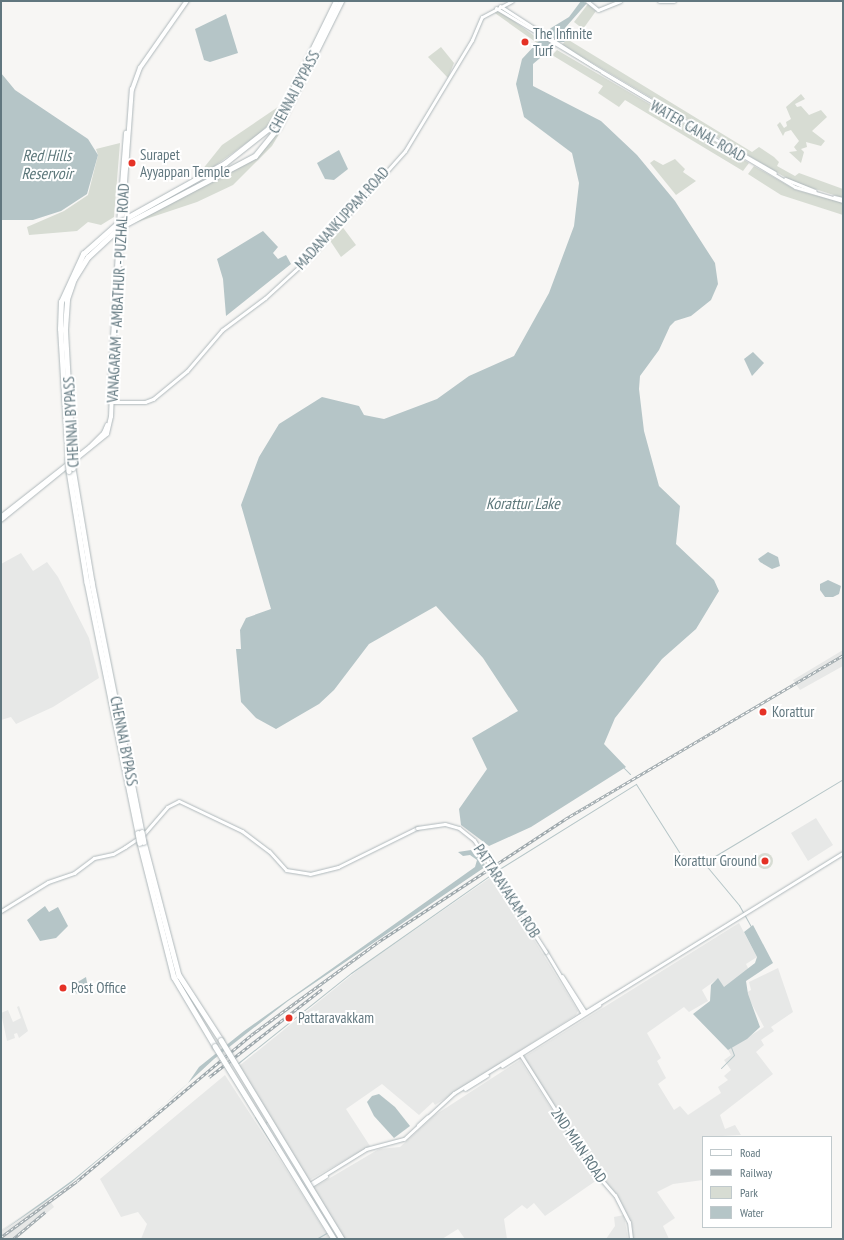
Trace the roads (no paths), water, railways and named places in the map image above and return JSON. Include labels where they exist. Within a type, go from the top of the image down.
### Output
[{"type":"highway","name":"CHENNAI BYPASS","points":[[218,1043],[204,1026],[177,983],[168,960],[140,841],[140,832],[71,470],[65,329],[67,299],[74,279],[93,246],[140,213],[225,163],[261,136],[286,103],[336,1]]},
{"type":"highway","name":"CHENNAI BYPASS","points":[[140,213],[228,168],[248,161],[268,140],[289,106],[341,1]]},
{"type":"highway","points":[[261,136],[262,139],[268,140]]},
{"type":"highway","points":[[225,163],[228,168]]},
{"type":"highway","name":"CHENNAI BYPASS","points":[[140,841],[174,958],[188,991],[209,1023],[218,1043]]},
{"type":"highway","points":[[218,1043],[242,1074],[342,1239]]},
{"type":"highway","points":[[218,1043],[235,1078],[334,1239]]},
{"type":"highway","points":[[218,1043],[299,1177]]},
{"type":"main road","name":"VANAGARAM - AMBATHUR - PUZHAL ROAD","points":[[17,506],[34,495],[107,434],[129,110],[137,73],[185,1]]},
{"type":"main road","points":[[496,8],[512,1]]},
{"type":"main road","points":[[587,1],[598,10],[620,1]]},
{"type":"main road","points":[[659,1],[674,1]]},
{"type":"main road","points":[[501,6],[542,36]]},
{"type":"main road","points":[[496,8],[560,47]]},
{"type":"main road","name":"MADANANKUPPAM ROAD","points":[[110,402],[145,402],[153,398],[193,365],[222,330],[265,298],[313,254],[405,151],[472,40],[478,22],[490,11],[496,8]]},
{"type":"main road","name":"WATER CANAL ROAD","points":[[560,47],[772,172],[801,187],[843,200]]},
{"type":"main road","name":"WATER CANAL ROAD","points":[[560,47],[772,172]]},
{"type":"main road","points":[[1,520],[104,434],[110,402]]},
{"type":"main road","points":[[1,517],[17,506]]},
{"type":"main road","name":"PATTARAVAKAM ROB","points":[[1,911],[48,882],[74,873],[94,858],[114,854],[140,841],[167,807],[182,801],[242,831],[269,851],[286,870],[319,873],[356,859],[417,828],[445,824],[458,828],[474,840],[584,1013]]},
{"type":"main road","points":[[305,1188],[369,1148],[401,1140],[443,1100],[687,951],[843,853]]},
{"type":"main road","name":"2ND MIAN ROAD","points":[[520,1054],[593,1170],[615,1195],[629,1222],[631,1239]]},
{"type":"main road","points":[[299,1177],[302,1172],[242,1074],[235,1079],[299,1177],[334,1239]]},
{"type":"main road","points":[[305,1188],[339,1239]]},
{"type":"water","name":"Korattur Lake","points":[[581,1],[587,3],[565,28],[561,36],[565,42],[559,42],[533,64],[533,86],[601,121],[637,155],[675,201],[715,263],[718,284],[711,300],[691,316],[675,321],[670,326],[659,350],[640,376],[639,389],[644,431],[659,486],[680,506],[676,544],[714,580],[719,591],[696,629],[662,659],[615,718],[604,744],[626,767],[531,827],[489,846],[461,825],[459,809],[487,769],[472,738],[518,711],[483,658],[436,606],[369,644],[334,690],[319,704],[276,729],[256,718],[241,702],[236,649],[241,649],[240,630],[246,618],[271,609],[241,505],[259,457],[279,424],[322,397],[359,406],[364,415],[384,419],[437,399],[469,376],[514,356],[549,293],[574,226],[579,183],[572,153],[524,117],[516,84],[522,59],[551,28],[569,17]]},
{"type":"water","points":[[226,14],[238,53],[210,62],[204,60],[195,29]]},
{"type":"water","name":"Red Hills Reservoir","points":[[1,73],[15,90],[88,139],[98,155],[87,194],[61,211],[33,220],[1,220]]},
{"type":"water","points":[[339,150],[348,169],[334,180],[325,179],[317,163]]},
{"type":"water","points":[[263,231],[278,247],[273,253],[278,259],[286,255],[291,264],[226,316],[223,279],[217,259]]},
{"type":"water","points":[[753,352],[764,363],[752,376],[744,359]]},
{"type":"water","points":[[768,552],[778,557],[780,566],[772,569],[760,562],[758,559]]},
{"type":"water","points":[[828,580],[841,586],[839,594],[833,597],[825,597],[820,590],[820,584]]},
{"type":"water","points":[[471,850],[475,856],[483,858],[485,867],[288,1001],[214,1059],[174,1096],[165,1103],[188,1083],[199,1067],[244,1031],[475,867],[477,860],[470,855],[463,856],[458,852]]},
{"type":"water","points":[[45,906],[49,912],[58,907],[68,926],[56,938],[40,941],[27,920]]},
{"type":"water","points":[[753,925],[773,963],[746,981],[748,994],[760,1027],[747,1039],[728,1050],[693,1014],[710,1001],[711,985],[718,978],[724,987],[755,963],[757,957],[744,932]]},
{"type":"water","points":[[86,977],[89,993],[77,994],[71,986]]},
{"type":"water","points":[[379,1094],[395,1107],[410,1126],[394,1138],[374,1116],[367,1102],[372,1096]]},
{"type":"water","points":[[143,1122],[71,1183],[1,1232],[74,1179]]},
{"type":"waterway","points":[[623,767],[630,774]]},
{"type":"waterway","points":[[705,862],[843,779]]},
{"type":"waterway","points":[[496,871],[636,784],[681,855],[704,863],[739,905],[751,927]]},
{"type":"waterway","points":[[237,1064],[351,973],[492,874]]},
{"type":"waterway","points":[[721,1068],[734,1055],[731,1047]]},
{"type":"waterway","points":[[228,1071],[254,1114]]},
{"type":"waterway","points":[[255,1117],[276,1150]]},
{"type":"waterway","points":[[316,1239],[328,1232]]},
{"type":"railway","points":[[1,1237],[77,1181],[251,1035],[378,942],[565,819],[843,655]]},
{"type":"railway","points":[[209,1077],[322,989]]},
{"type":"railway","points":[[13,1239],[45,1212]]},
{"type":"place","name":"The Infinite Turf","points":[[525,42]]},
{"type":"place","name":"Surapet Ayyappan Temple","points":[[132,163]]},
{"type":"place","name":"Korattur","points":[[763,712]]},
{"type":"place","name":"Korattur Ground","points":[[765,861]]},
{"type":"place","name":"Post Office","points":[[63,988]]},
{"type":"place","name":"Pattaravakkam","points":[[289,1018]]}]
